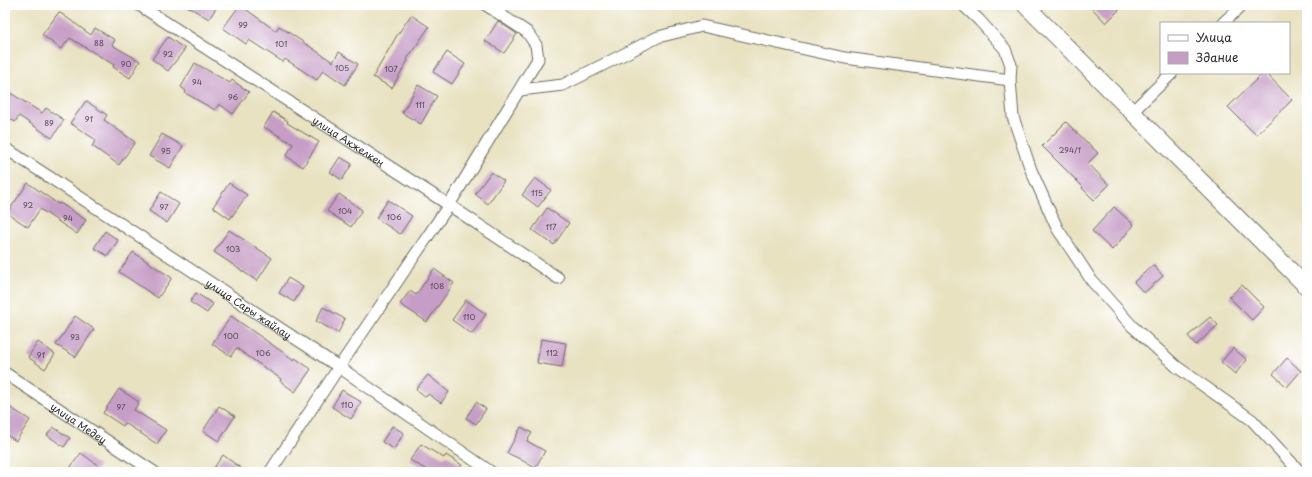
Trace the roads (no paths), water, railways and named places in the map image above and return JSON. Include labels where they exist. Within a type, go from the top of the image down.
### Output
[{"type":"street","name":"улица Акжелкен","points":[[139,5],[449,205],[558,278]]},
{"type":"street","points":[[270,472],[449,205],[538,59],[536,45],[527,32],[486,5]]},
{"type":"street","points":[[963,5],[979,20],[1005,49],[1011,65],[1010,80],[1013,118],[1031,170],[1057,228],[1092,281],[1138,331],[1177,367],[1252,420],[1300,472]]},
{"type":"street","points":[[1025,5],[1307,287]]},
{"type":"street","points":[[1224,22],[1242,5]]},
{"type":"street","points":[[520,90],[563,85],[658,37],[702,26],[845,58],[1010,80]]},
{"type":"street","points":[[1132,112],[1171,74]]},
{"type":"street","name":"улица Сары жайлау","points":[[5,148],[339,367],[491,472]]},
{"type":"street","name":"улица Медеу","points":[[5,373],[154,472]]}]
